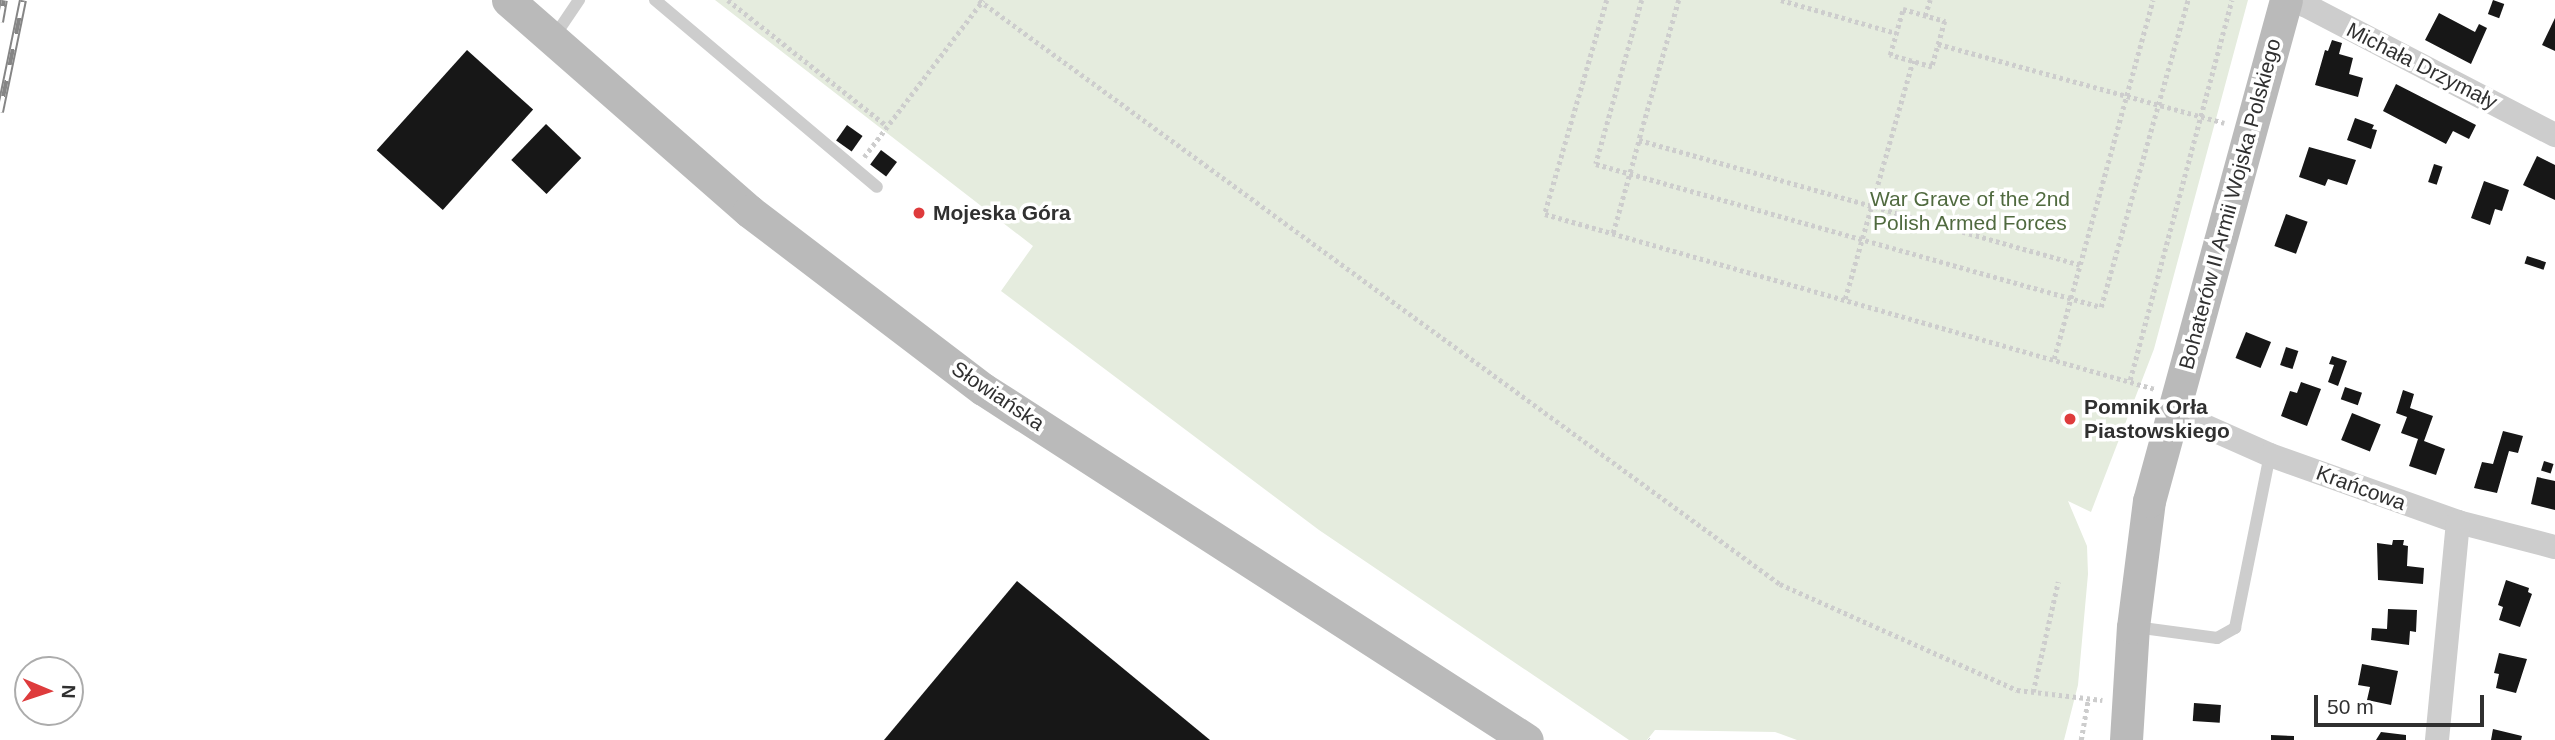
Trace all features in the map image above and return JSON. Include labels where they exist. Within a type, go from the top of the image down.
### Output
[{"type":"street","name":"Słowiańska","points":[[508,0],[749,211],[983,388],[1527,740]]},
{"type":"street","name":"Michała Drzymały","points":[[2286,0],[2305,5],[2555,135]]},
{"type":"street","name":"Bohaterów II Armii Wojska Polskiego","points":[[2126,740],[2133,627],[2149,500],[2286,0]]},
{"type":"street","name":"Krańcowa","points":[[2173,412],[2270,455],[2458,522],[2555,547]]},
{"type":"street","points":[[2437,740],[2458,522]]},
{"type":"lane","points":[[552,40],[579,0]]},
{"type":"lane","points":[[655,0],[877,187]]},
{"type":"lane","points":[[2133,627],[2217,638],[2235,628],[2270,455]]},
{"type":"path","points":[[728,0],[887,126]]},
{"type":"path","points":[[1607,0],[1545,214],[2130,380],[2232,0]]},
{"type":"path","points":[[1642,0],[1596,164],[2101,307],[2188,0]]},
{"type":"path","points":[[1612,233],[1679,0]]},
{"type":"path","points":[[1782,0],[1896,33]]},
{"type":"path","points":[[1926,16],[1930,0]]},
{"type":"path","points":[[2054,359],[2153,0]]},
{"type":"path","points":[[855,169],[981,1],[1780,584],[2017,690],[2088,700],[2129,699]]},
{"type":"path","points":[[1903,9],[1945,21],[1932,67],[1890,55],[1896,33],[1903,9]]},
{"type":"path","points":[[1938,44],[2224,124]]},
{"type":"path","points":[[1845,299],[1913,61]]},
{"type":"path","points":[[1639,140],[2081,265]]},
{"type":"path","points":[[2033,692],[2059,582]]},
{"type":"path","points":[[2081,740],[2088,700]]},
{"type":"green space","name":"War Grave of the 2nd Polish Armed Forces","points":[[715,0],[2248,0],[2154,349],[2091,512],[2068,501],[2087,546],[2088,574],[2078,685],[2064,740],[1797,740],[1775,732],[1655,730],[1647,740],[1629,740],[1319,530],[1001,291],[1033,246]]},
{"type":"building","points":[[2493,0],[2504,4],[2499,18],[2488,14]]},
{"type":"building","points":[[2439,13],[2475,32],[2479,24],[2487,28],[2471,64],[2425,40]]},
{"type":"building","points":[[2555,18],[2555,51],[2542,45]]},
{"type":"building","points":[[2332,40],[2342,43],[2339,54],[2353,58],[2349,74],[2363,78],[2358,97],[2315,85],[2325,50],[2328,51]]},
{"type":"building","points":[[467,50],[533,110],[443,210],[377,150]]},
{"type":"building","points":[[2396,84],[2476,125],[2469,139],[2453,131],[2446,144],[2383,111]]},
{"type":"building","points":[[2355,118],[2374,125],[2372,129],[2377,130],[2371,149],[2347,140]]},
{"type":"building","points":[[546,124],[581,158],[547,194],[511,160]]},
{"type":"building","points":[[847,125],[863,136],[852,151],[836,141]]},
{"type":"building","points":[[2309,147],[2356,160],[2347,185],[2328,179],[2325,186],[2299,177]]},
{"type":"building","points":[[881,150],[897,162],[886,176],[870,164]]},
{"type":"building","points":[[2537,156],[2555,165],[2555,200],[2523,185]]},
{"type":"building","points":[[2434,164],[2443,167],[2437,185],[2428,182]]},
{"type":"building","points":[[2484,181],[2509,190],[2502,211],[2495,209],[2490,225],[2471,218]]},
{"type":"building","points":[[2286,214],[2308,222],[2296,254],[2274,246]]},
{"type":"building","points":[[2527,256],[2546,262],[2544,270],[2525,264]]},
{"type":"building","points":[[2246,332],[2271,342],[2261,368],[2236,358]]},
{"type":"building","points":[[2286,347],[2298,351],[2292,369],[2280,365]]},
{"type":"building","points":[[2332,356],[2347,361],[2338,386],[2328,382],[2334,365],[2329,364]]},
{"type":"building","points":[[2301,382],[2321,389],[2307,426],[2281,416],[2290,391],[2297,393]]},
{"type":"building","points":[[2345,387],[2362,393],[2358,405],[2341,399]]},
{"type":"building","points":[[2403,390],[2414,394],[2410,408],[2433,416],[2424,441],[2445,449],[2436,475],[2409,466],[2418,439],[2401,433],[2407,417],[2396,413]]},
{"type":"building","points":[[2352,413],[2381,425],[2370,452],[2341,440]]},
{"type":"building","points":[[2503,431],[2523,436],[2518,453],[2509,451],[2497,493],[2474,488],[2482,462],[2493,464]]},
{"type":"building","points":[[2544,461],[2554,464],[2551,473],[2541,471]]},
{"type":"building","points":[[2537,477],[2555,481],[2555,510],[2531,504]]},
{"type":"building","points":[[2393,540],[2404,540],[2403,545],[2408,546],[2407,566],[2424,568],[2423,584],[2378,580],[2377,543],[2392,545]]},
{"type":"building","points":[[2506,580],[2529,588],[2528,592],[2532,594],[2520,627],[2499,620],[2503,607],[2498,605]]},
{"type":"building","points":[[1017,581],[1210,740],[884,740]]},
{"type":"building","points":[[2388,609],[2417,610],[2416,632],[2410,631],[2409,645],[2371,640],[2372,628],[2387,629]]},
{"type":"building","points":[[2499,653],[2527,659],[2516,693],[2496,688],[2499,674],[2494,673]]},
{"type":"building","points":[[2362,664],[2398,671],[2391,705],[2367,700],[2370,687],[2358,685]]},
{"type":"building","points":[[2194,703],[2221,705],[2220,723],[2193,721]]},
{"type":"building","points":[[2493,729],[2522,736],[2521,740],[2491,740]]},
{"type":"building","points":[[2381,732],[2406,735],[2406,740],[2376,740]]},
{"type":"building","points":[[2271,735],[2294,736],[2294,740],[2271,740]]},
{"type":"railway","points":[[0,22],[4,0]]},
{"type":"railway","points":[[0,112],[23,0]]},
{"type":"place","name":"Mojeska Góra","points":[[919,213]]},
{"type":"place","name":"Pomnik Orła Piastowskiego","points":[[2070,419]]}]
